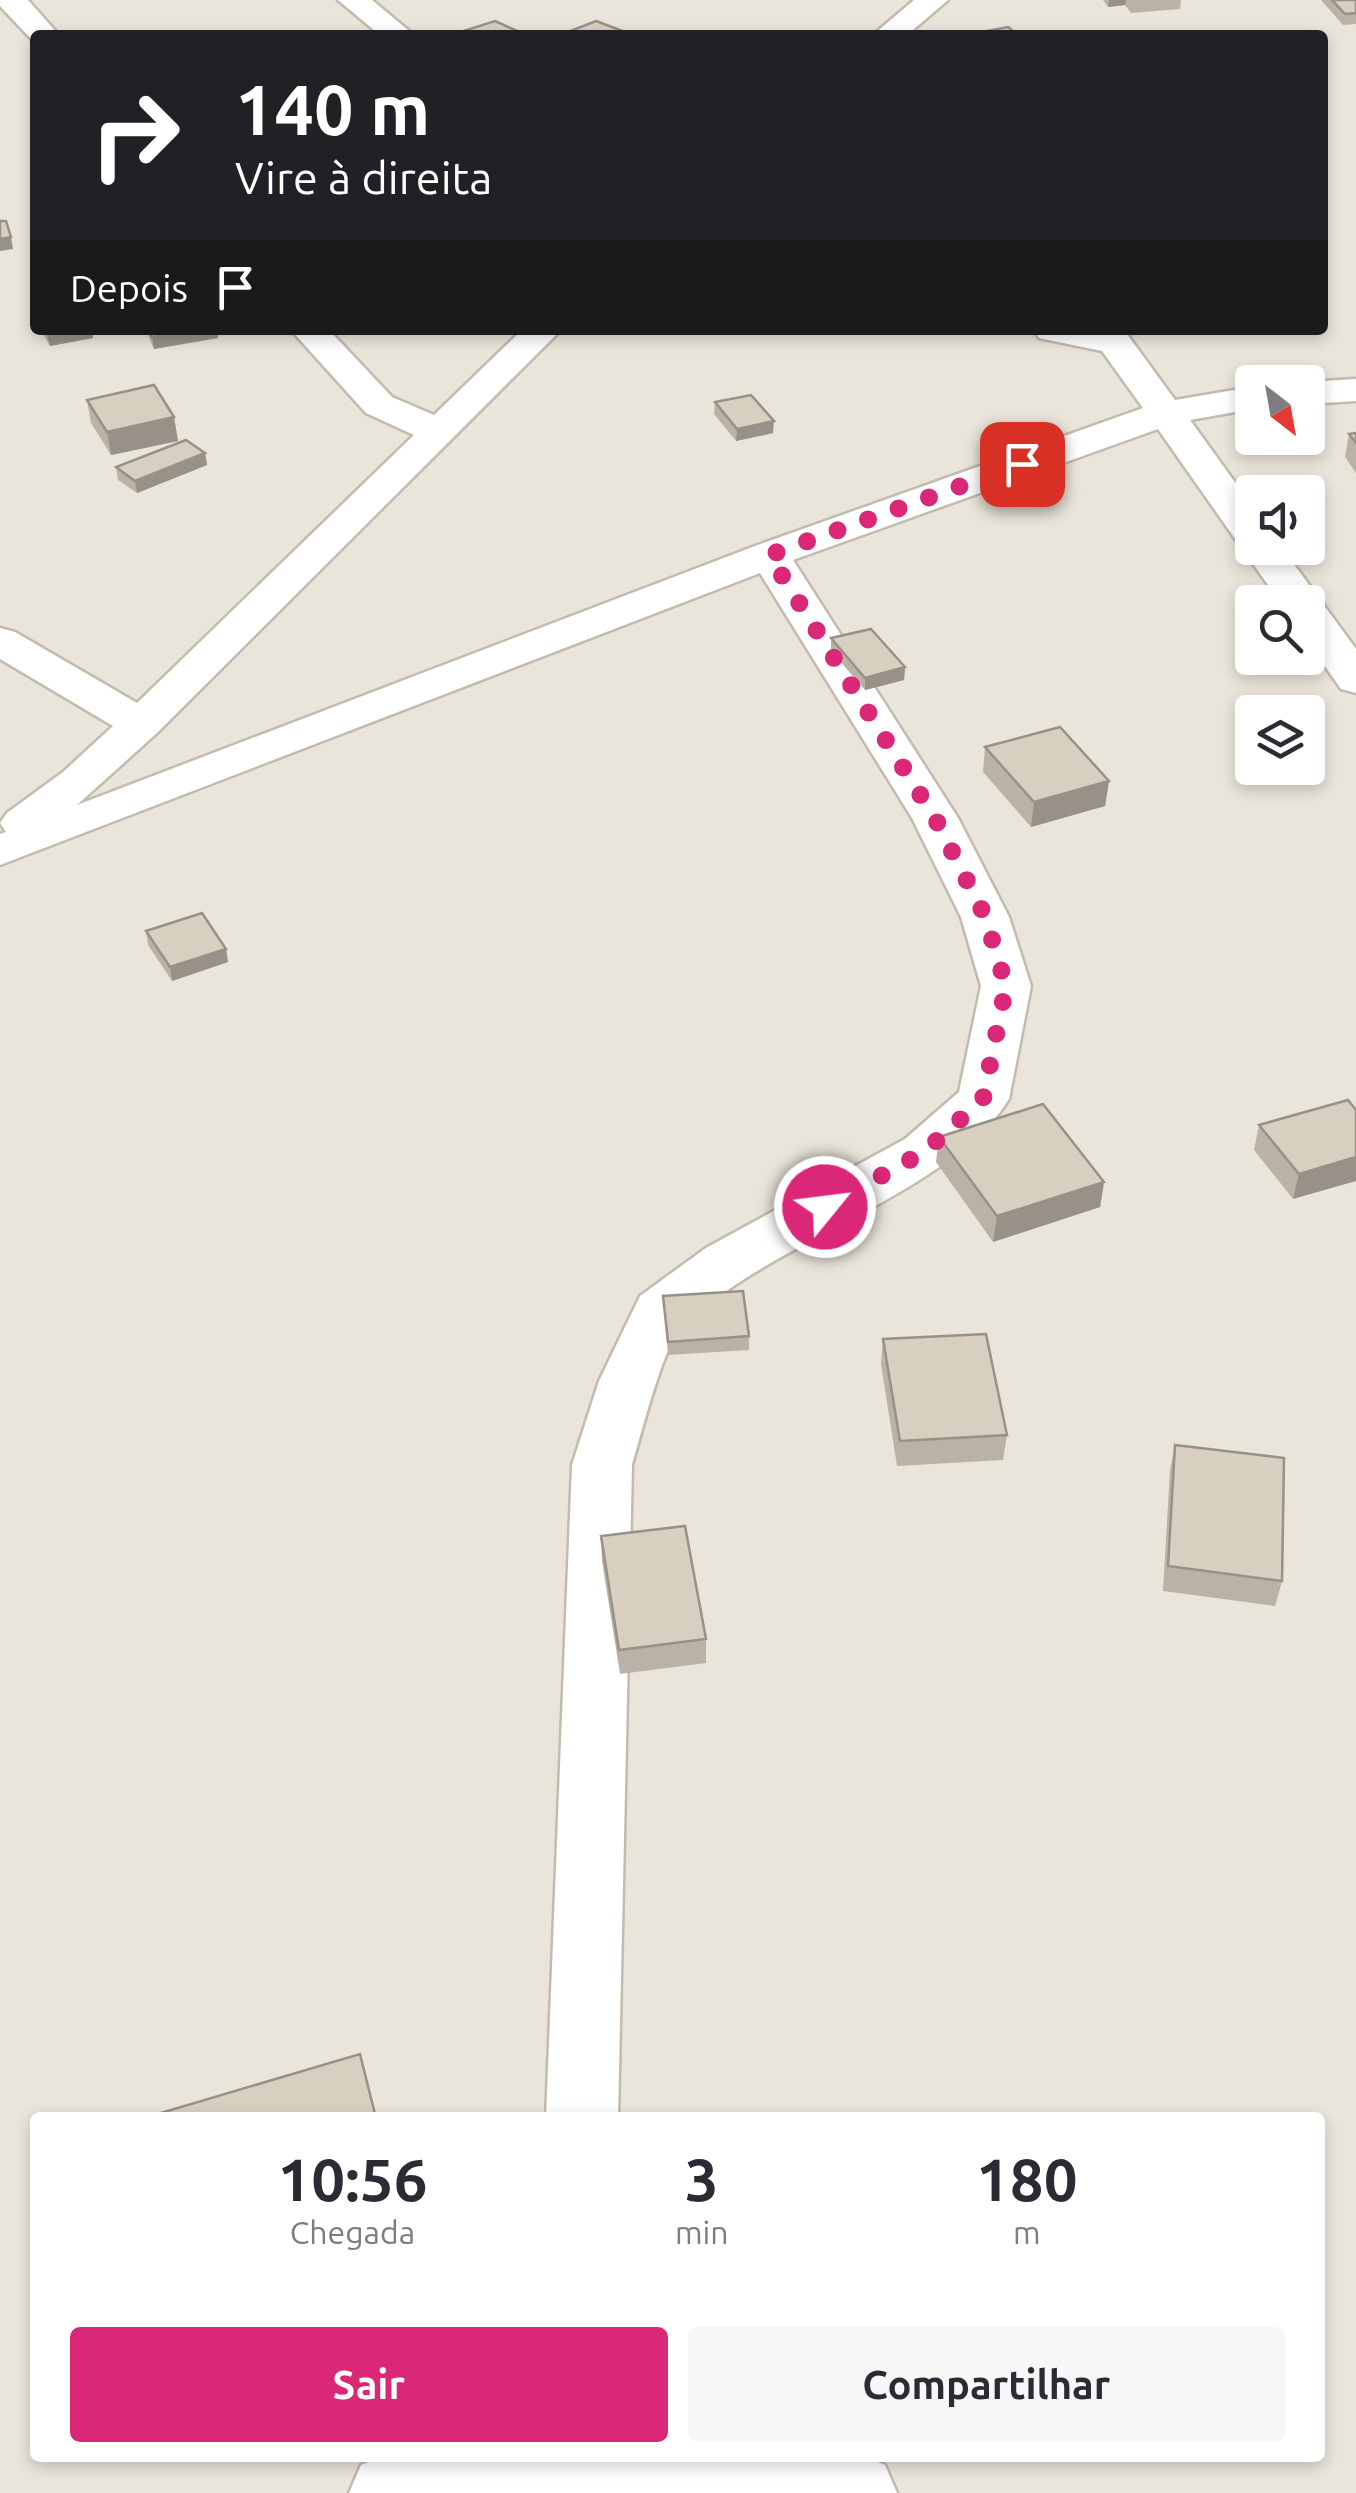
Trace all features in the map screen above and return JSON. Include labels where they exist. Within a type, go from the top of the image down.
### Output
[{"type":"street","points":[[11,0],[39,30]]},
{"type":"street","points":[[353,0],[392,30]]},
{"type":"street","points":[[895,30],[933,0]]},
{"type":"street","points":[[314,335],[378,405],[438,431]]},
{"type":"street","points":[[0,839],[78,782],[141,724],[538,335]]},
{"type":"street","points":[[1110,336],[1235,510]]},
{"type":"street","points":[[1325,392],[1356,390]]},
{"type":"street","points":[[0,851],[769,555],[1166,413],[1235,401]]},
{"type":"street","points":[[582,2112],[602,1465],[628,1381],[660,1311],[726,1262],[924,1152],[983,1099],[1006,986],[985,916],[935,818],[769,555]]},
{"type":"street","points":[[1325,636],[1356,680]]},
{"type":"street","points":[[0,641],[141,724]]},
{"type":"street","points":[[388,2493],[574,2464],[856,2493]]},
{"type":"shaded area","points":[[0,0],[1356,0],[1356,2493],[0,2493]]},
{"type":"building","points":[[1332,0],[1356,0],[1356,13],[1345,14]]},
{"type":"building","points":[[495,21],[515,30],[467,30]]},
{"type":"building","points":[[596,21],[620,30],[573,30]]},
{"type":"building","points":[[0,221],[6,221],[11,237],[0,239]]},
{"type":"building","points":[[154,385],[174,417],[107,432],[87,400]]},
{"type":"building","points":[[751,395],[774,421],[737,429],[715,402]]},
{"type":"building","points":[[186,440],[205,453],[135,481],[116,467]]},
{"type":"building","points":[[871,629],[905,667],[865,678],[831,638]]},
{"type":"building","points":[[1060,727],[1109,781],[1034,802],[985,747]]},
{"type":"building","points":[[202,913],[226,949],[170,967],[146,931]]},
{"type":"building","points":[[1348,1100],[1356,1110],[1356,1157],[1299,1174],[1259,1125]]},
{"type":"building","points":[[1043,1104],[1104,1182],[997,1216],[939,1137]]},
{"type":"building","points":[[743,1291],[749,1336],[668,1342],[663,1296]]},
{"type":"building","points":[[986,1334],[1007,1435],[900,1441],[883,1339]]},
{"type":"building","points":[[1175,1445],[1284,1458],[1282,1581],[1168,1566]]},
{"type":"building","points":[[685,1526],[706,1639],[619,1650],[601,1536]]},
{"type":"building","points":[[360,2054],[374,2112],[164,2112]]},
{"type":"route","points":[[825,1207],[924,1152],[983,1099],[1006,986],[985,916],[935,818],[769,555],[1022,464]]}]
